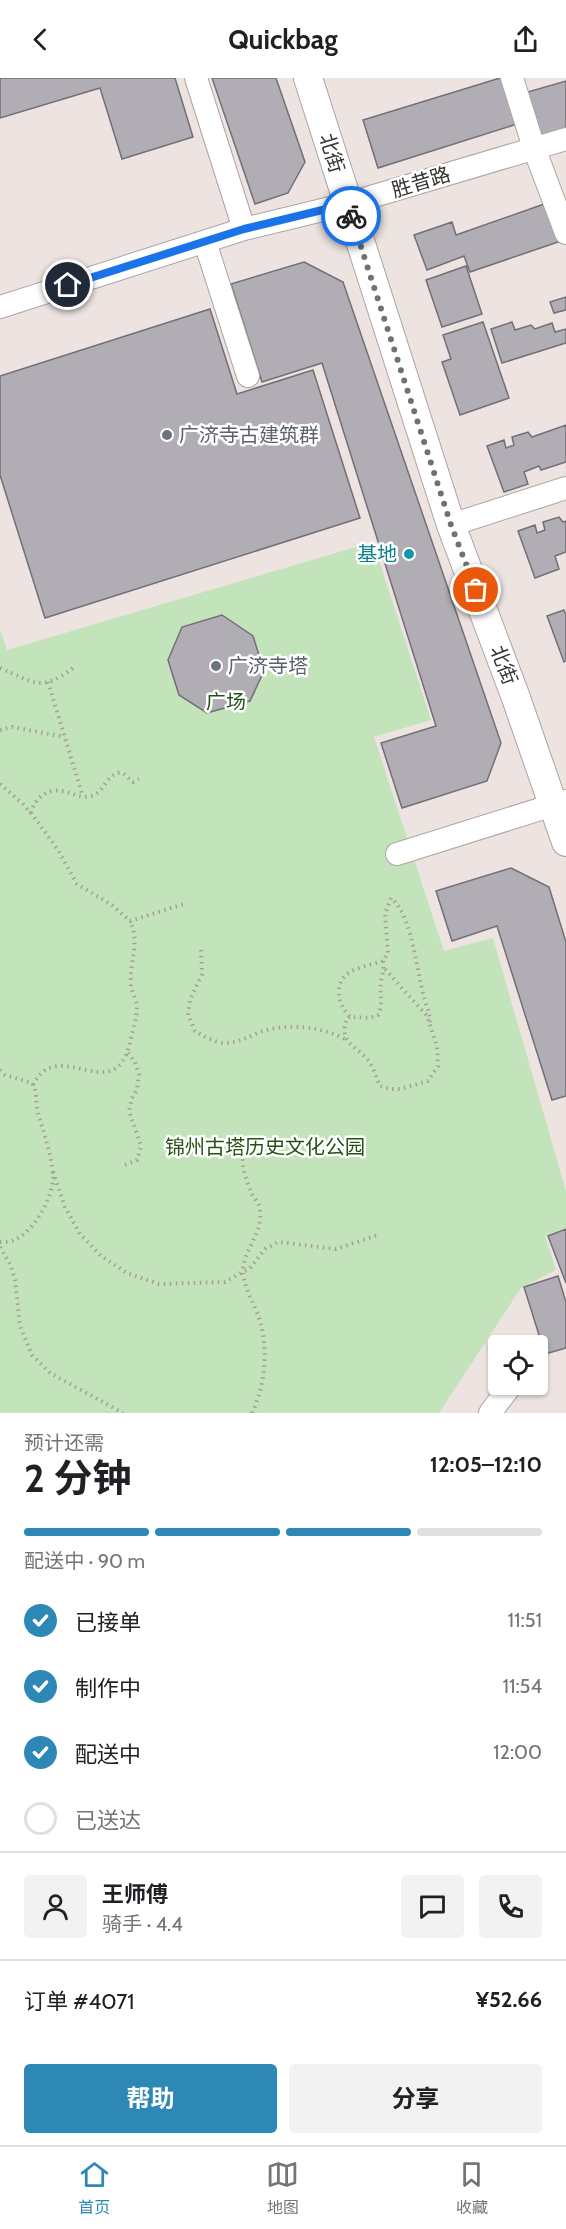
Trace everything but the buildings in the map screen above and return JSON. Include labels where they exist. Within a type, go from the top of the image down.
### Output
[{"type":"street","points":[[196,78],[244,229]]},
{"type":"street","name":"北街","points":[[308,78],[451,525],[516,698],[560,802],[566,842]]},
{"type":"street","points":[[512,78],[534,147],[566,233]]},
{"type":"street","name":"胜昔路","points":[[0,307],[244,229],[347,204],[566,139]]},
{"type":"street","points":[[205,242],[248,376]]},
{"type":"street","points":[[451,525],[566,488]]},
{"type":"street","points":[[398,854],[560,802]]},
{"type":"street","points":[[490,1413],[504,1395]]},
{"type":"path","points":[[0,668],[24,680],[48,682],[57,680],[73,668]]},
{"type":"path","points":[[48,682],[83,797]]},
{"type":"path","points":[[0,730],[12,727],[65,736]]},
{"type":"path","points":[[30,814],[34,803],[51,791],[63,791],[83,797],[98,793],[111,777],[119,772],[123,772],[133,782],[139,779]]},
{"type":"path","points":[[0,784],[30,814],[58,850],[77,884],[112,905],[130,921],[135,933],[131,982],[137,1007],[128,1053],[120,1065],[107,1071],[93,1072],[61,1065],[50,1066],[38,1075],[33,1085]]},
{"type":"path","points":[[201,950],[202,974],[190,1000],[188,1015],[195,1031],[223,1043],[283,1028],[326,1031],[346,1040],[368,1060],[380,1086],[400,1089],[428,1081],[438,1066],[437,1046],[407,928],[398,904],[391,898],[386,914],[388,953],[383,961],[382,1002],[378,1015],[369,1018],[350,1017],[339,1000],[339,987],[344,976],[353,970],[383,961]]},
{"type":"path","points":[[130,921],[187,903]]},
{"type":"path","points":[[384,968],[390,972],[399,987],[423,1009],[430,1022]]},
{"type":"path","points":[[346,1040],[344,1029],[347,1018],[350,1017]]},
{"type":"path","points":[[125,1166],[137,1160],[141,1146],[129,1111],[137,1089],[139,1075],[135,1062],[128,1053]]},
{"type":"path","points":[[0,1070],[5,1075],[25,1079],[37,1090],[36,1105],[64,1207],[80,1234],[101,1256],[127,1273],[159,1284],[225,1282],[250,1268],[266,1249],[278,1242],[336,1249],[378,1235]]},
{"type":"path","points":[[252,1413],[258,1401],[265,1372],[261,1329],[247,1291],[243,1271],[244,1261],[256,1238],[261,1215],[260,1206],[250,1189],[242,1163],[243,1155],[262,1146]]},
{"type":"path","points":[[53,1172],[53,1186],[38,1218],[25,1233],[14,1240],[0,1244],[15,1280],[19,1299],[20,1326],[32,1355],[50,1373],[123,1413]]},
{"type":"green space","name":"锦州古塔历史文化公园","points":[[373,542],[431,720],[374,737],[444,951],[493,938],[566,1191],[566,1228],[545,1236],[556,1270],[521,1288],[488,1335],[439,1413],[0,1413],[0,629],[7,650]]},
{"type":"way so far","points":[[351,216],[451,525],[476,590]]},
{"type":"place","name":"广济寺古建筑群","points":[[167,435]]},
{"type":"place","name":"基地","points":[[409,554]]},
{"type":"place","name":"广济寺塔","points":[[216,666]]},
{"type":"route","points":[[68,285],[244,229],[285,219],[347,204],[351,216]]},
{"type":"park label","name":"广场","points":[[226,702]]}]
